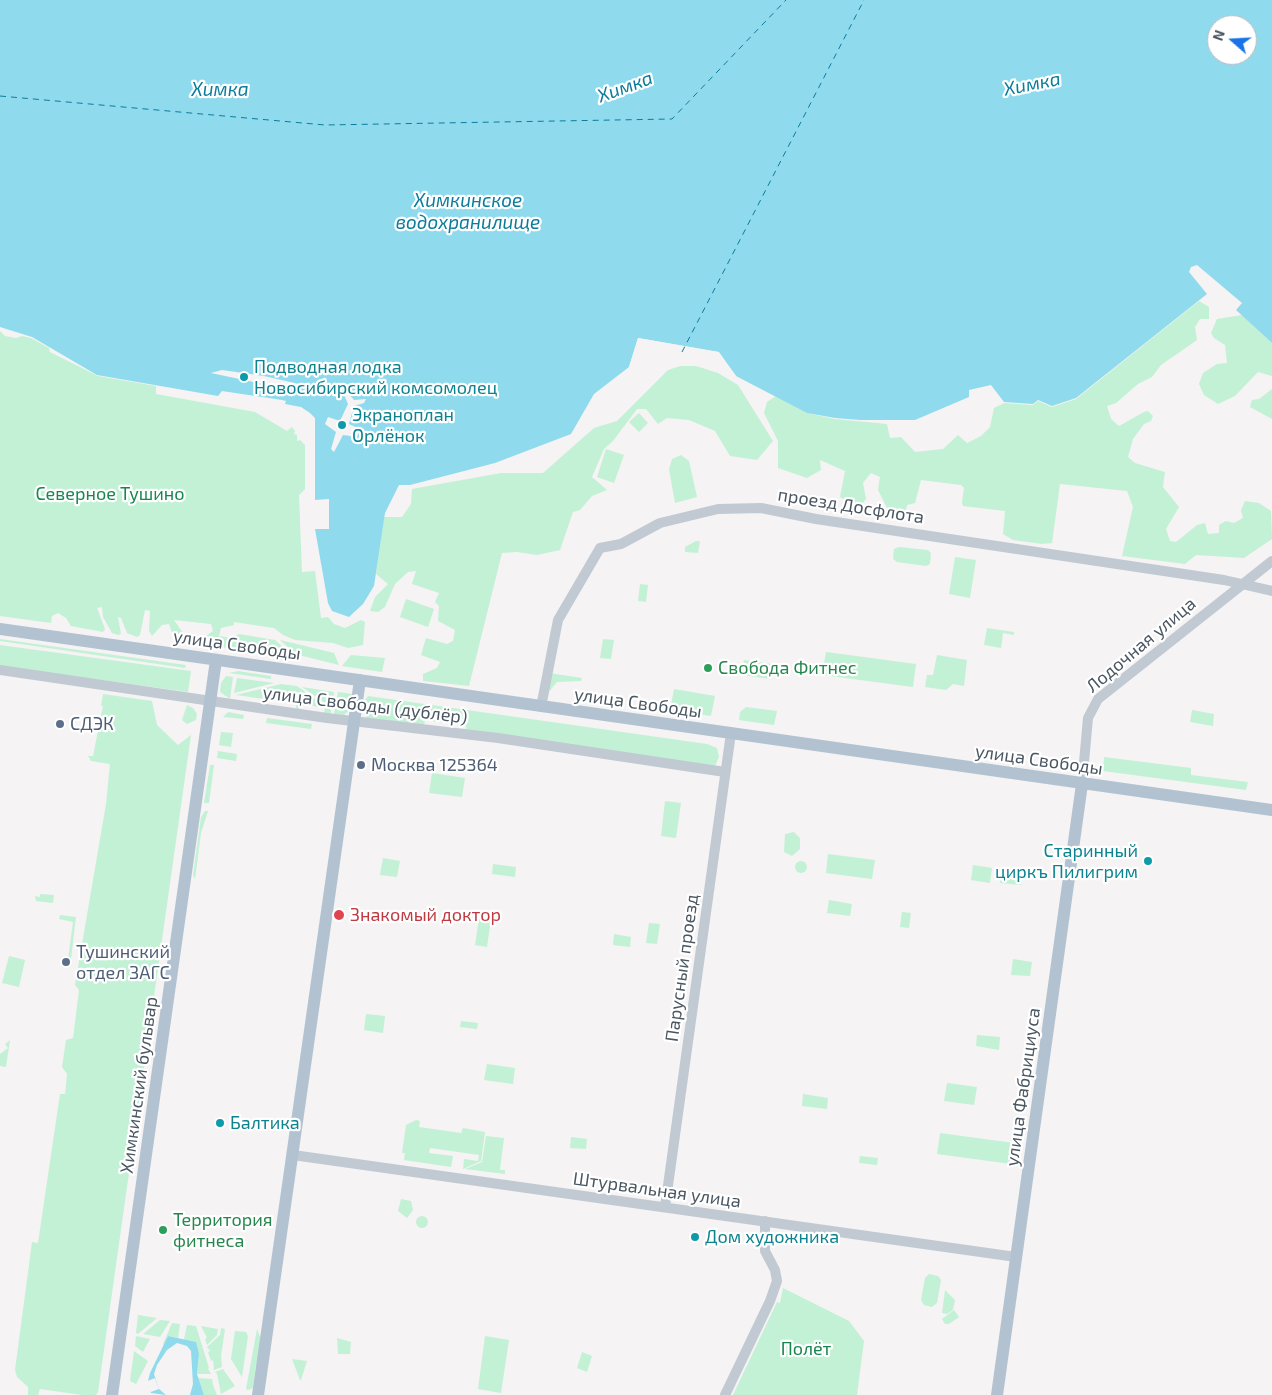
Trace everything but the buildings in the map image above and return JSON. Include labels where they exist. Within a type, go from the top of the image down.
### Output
[{"type":"main road","name":"улица Свободы","points":[[0,630],[1272,810]]},
{"type":"main road","name":"Химкинский бульвар","points":[[112,1395],[216,660]]},
{"type":"main road","points":[[258,1395],[360,680]]},
{"type":"main road","name":"улица Фабрициуса","points":[[996,1395],[1082,784]]},
{"type":"street","name":"проезд Досфлота","points":[[541,707],[558,620],[600,548],[621,544],[660,523],[718,509],[761,508],[816,519],[1272,590]]},
{"type":"street","name":"Лодочная улица","points":[[1082,784],[1088,718],[1098,699],[1272,561]]},
{"type":"street","name":"улица Свободы (дублёр)","points":[[0,670],[355,721],[498,738],[726,772]]},
{"type":"street","name":"Парусный проезд","points":[[665,1207],[731,733]]},
{"type":"street","name":"Штурвальная улица","points":[[293,1155],[1016,1257]]},
{"type":"street","points":[[725,1395],[770,1302],[777,1281],[764,1245],[765,1221]]},
{"type":"green space","points":[[1199,301],[1209,307],[1209,319],[1200,319],[1195,327],[1197,340],[1161,365],[1152,377],[1138,384],[1116,403],[1107,406],[1111,419],[1119,426],[1144,412],[1148,411],[1153,416],[1151,421],[1144,424],[1133,439],[1128,457],[1135,463],[1165,472],[1163,487],[1179,507],[1166,529],[1170,541],[1176,542],[1197,525],[1205,523],[1208,534],[1219,533],[1219,525],[1226,521],[1234,523],[1243,518],[1241,510],[1245,501],[1259,503],[1271,511],[1272,539],[1244,558],[1196,555],[1185,564],[1122,556],[1133,507],[1127,491],[1060,484],[1052,543],[1042,544],[1013,540],[1003,534],[1005,511],[963,506],[964,488],[961,485],[921,480],[915,503],[907,505],[905,516],[896,520],[888,510],[878,490],[880,477],[871,473],[863,483],[866,499],[861,505],[853,505],[840,497],[845,471],[820,460],[821,470],[807,478],[778,468],[778,441],[764,413],[767,402],[776,396],[807,413],[835,419],[887,424],[890,438],[901,437],[915,452],[943,449],[958,435],[967,443],[981,436],[990,427],[994,408],[1004,403],[1033,405],[1038,401],[1052,407],[1076,399]]},
{"type":"green space","points":[[1242,315],[1272,343],[1272,376],[1258,372],[1235,396],[1218,404],[1204,395],[1199,384],[1203,373],[1217,364],[1227,363],[1225,345],[1214,338],[1211,333],[1217,319]]},
{"type":"green space","name":"Северное Тушино","points":[[0,331],[5,336],[31,338],[49,348],[50,352],[98,376],[156,386],[156,394],[255,412],[287,431],[292,427],[295,431],[294,434],[297,435],[297,441],[300,440],[305,445],[305,489],[299,495],[302,572],[315,571],[321,618],[328,617],[334,624],[345,628],[361,620],[365,622],[363,645],[348,648],[333,643],[295,640],[283,635],[274,628],[234,622],[234,625],[221,628],[219,636],[233,638],[239,634],[275,640],[284,648],[283,654],[276,655],[199,644],[199,641],[213,631],[211,624],[174,620],[183,633],[183,640],[175,641],[169,624],[162,625],[152,636],[149,631],[150,611],[145,610],[140,635],[137,637],[127,633],[121,618],[118,617],[121,634],[112,633],[103,617],[102,607],[97,608],[105,629],[103,632],[71,626],[66,618],[58,613],[52,616],[51,623],[0,616]]},
{"type":"green space","points":[[680,366],[696,366],[718,373],[738,385],[773,441],[757,460],[730,456],[715,431],[689,420],[667,418],[658,424],[646,409],[637,409],[613,441],[604,449],[592,477],[607,490],[592,496],[580,510],[573,512],[560,550],[537,555],[517,552],[502,553],[469,686],[423,681],[423,674],[437,668],[440,662],[421,655],[426,638],[447,644],[453,641],[455,630],[438,621],[439,606],[435,602],[439,593],[412,584],[416,571],[408,572],[395,584],[385,607],[378,612],[370,611],[375,597],[388,584],[376,574],[384,517],[402,517],[411,504],[412,489],[501,473],[543,473],[594,428],[617,421],[668,370]]},
{"type":"green space","points":[[1272,389],[1272,419],[1250,407],[1252,400],[1259,399]]},
{"type":"green space","points":[[639,413],[648,423],[639,432],[629,422]]},
{"type":"green space","points":[[606,449],[624,455],[614,483],[597,477]]},
{"type":"green space","points":[[681,455],[689,461],[697,497],[675,503],[669,469],[672,459]]},
{"type":"green space","points":[[700,541],[698,553],[685,552],[685,547]]},
{"type":"green space","points":[[899,547],[928,550],[931,553],[930,564],[926,566],[897,562],[893,559],[894,549]]},
{"type":"green space","points":[[955,557],[976,560],[970,598],[949,594]]},
{"type":"green space","points":[[640,584],[648,585],[646,602],[638,601]]},
{"type":"green space","points":[[406,599],[434,609],[428,627],[400,617]]},
{"type":"green space","points":[[987,628],[1014,632],[1014,635],[1003,633],[1001,648],[984,645]]},
{"type":"green space","points":[[0,639],[186,665],[185,668],[0,641]]},
{"type":"green space","points":[[603,639],[614,640],[611,659],[600,658]]},
{"type":"green space","points":[[280,640],[334,653],[339,665],[295,654]]},
{"type":"green space","points":[[0,645],[191,671],[188,692],[0,666]]},
{"type":"green space","points":[[826,652],[916,664],[913,687],[822,675]]},
{"type":"green space","points":[[351,655],[385,658],[382,672],[342,666]]},
{"type":"green space","points":[[937,655],[967,660],[964,686],[953,684],[946,690],[925,687],[927,675],[933,675]]},
{"type":"green space","points":[[744,660],[772,664],[770,679],[742,675]]},
{"type":"green space","points":[[238,671],[271,676],[271,679],[229,673]]},
{"type":"green space","points":[[549,673],[582,678],[581,681],[557,682],[548,693]]},
{"type":"green space","points":[[226,676],[233,677],[230,699],[220,692],[221,683]]},
{"type":"green space","points":[[237,678],[274,683],[234,693]]},
{"type":"green space","points":[[281,684],[297,686],[331,710],[331,714],[324,713],[325,708],[300,704],[299,710],[296,709],[296,703],[268,699],[267,705],[263,704],[264,699],[236,695]]},
{"type":"green space","points":[[302,687],[334,692],[332,708]]},
{"type":"green space","points":[[674,689],[715,696],[711,716],[670,710]]},
{"type":"green space","points":[[338,692],[353,694],[350,710],[344,715],[334,714]]},
{"type":"green space","points":[[103,694],[152,701],[157,725],[178,745],[191,735],[98,1392],[96,1395],[82,1395],[40,1389],[38,1395],[28,1395],[28,1387],[17,1377],[15,1370],[32,1242],[38,1243],[60,1094],[65,1094],[67,1074],[62,1067],[66,1040],[73,1038],[79,990],[75,985],[106,804],[110,764],[91,761],[88,756],[93,756],[103,706],[101,706]]},
{"type":"green space","points":[[368,696],[707,744],[717,748],[719,757],[715,766],[465,731],[466,726],[425,720],[424,725],[367,718],[363,711],[364,702]]},
{"type":"green space","points":[[187,705],[193,708],[197,714],[196,720],[187,724],[182,720]]},
{"type":"green space","points":[[746,707],[777,711],[774,725],[739,720],[740,712]]},
{"type":"green space","points":[[1192,710],[1214,714],[1213,726],[1190,722]]},
{"type":"green space","points":[[228,712],[244,715],[243,719],[223,717]]},
{"type":"green space","points":[[267,718],[312,724],[311,729],[266,723]]},
{"type":"green space","points":[[221,732],[233,733],[231,747],[219,745]]},
{"type":"green space","points":[[218,751],[237,754],[236,761],[217,758]]},
{"type":"green space","points":[[1104,757],[1191,768],[1191,775],[1248,782],[1246,790],[1103,771]]},
{"type":"green space","points":[[210,765],[214,765],[209,803],[204,803]]},
{"type":"green space","points":[[432,773],[465,778],[462,797],[429,793]]},
{"type":"green space","points":[[665,801],[681,803],[676,838],[661,836]]},
{"type":"green space","points":[[205,811],[208,811],[201,833],[195,879],[193,875],[201,817]]},
{"type":"green space","points":[[794,832],[800,838],[800,849],[792,856],[784,852],[785,834]]},
{"type":"green space","points":[[828,854],[875,860],[872,879],[826,873]]},
{"type":"green space","points":[[383,858],[400,861],[397,877],[380,875]]},
{"type":"green space","points":[[799,861],[803,861],[807,867],[803,873],[799,873],[795,869],[795,865]]},
{"type":"green space","points":[[493,864],[516,867],[515,877],[492,874]]},
{"type":"green space","points":[[973,865],[992,868],[990,883],[971,880]]},
{"type":"green space","points":[[1002,868],[1023,870],[1021,885],[1000,883]]},
{"type":"green space","points":[[40,894],[54,895],[53,903],[36,901],[35,896],[40,897]]},
{"type":"green space","points":[[829,900],[852,904],[850,916],[827,913]]},
{"type":"green space","points":[[902,912],[911,913],[909,928],[900,927]]},
{"type":"green space","points":[[60,915],[76,917],[71,959],[68,959],[73,922],[59,919]]},
{"type":"green space","points":[[479,919],[491,920],[487,947],[475,945]]},
{"type":"green space","points":[[649,923],[660,924],[657,944],[646,943]]},
{"type":"green space","points":[[614,934],[631,937],[630,947],[613,945]]},
{"type":"green space","points":[[9,956],[25,960],[19,987],[2,983]]},
{"type":"green space","points":[[1013,959],[1032,962],[1030,976],[1011,975]]},
{"type":"green space","points":[[366,1014],[385,1016],[383,1033],[364,1030]]},
{"type":"green space","points":[[461,1021],[478,1023],[477,1029],[460,1027]]},
{"type":"green space","points":[[977,1035],[1000,1037],[999,1050],[976,1046]]},
{"type":"green space","points":[[10,1040],[6,1067],[0,1066],[0,1054],[8,1048],[5,1044]]},
{"type":"green space","points":[[487,1064],[515,1068],[513,1084],[484,1080]]},
{"type":"green space","points":[[947,1083],[977,1087],[974,1105],[944,1101]]},
{"type":"green space","points":[[803,1094],[828,1098],[827,1109],[802,1106]]},
{"type":"green space","points":[[416,1120],[420,1121],[419,1127],[461,1133],[463,1128],[485,1132],[481,1161],[463,1169],[464,1159],[478,1161],[479,1155],[430,1148],[429,1153],[453,1156],[451,1167],[404,1160],[405,1153],[402,1153],[406,1125]]},
{"type":"green space","points":[[940,1133],[1014,1143],[1011,1164],[937,1154]]},
{"type":"green space","points":[[486,1136],[504,1138],[500,1170],[505,1170],[505,1174],[465,1169],[482,1162]]},
{"type":"green space","points":[[571,1137],[587,1139],[586,1149],[570,1148]]},
{"type":"green space","points":[[860,1156],[878,1158],[877,1165],[859,1163]]},
{"type":"green space","points":[[401,1199],[411,1201],[413,1210],[407,1218],[398,1211]]},
{"type":"green space","points":[[424,1216],[427,1217],[427,1227],[420,1228],[417,1227],[416,1220],[417,1217]]},
{"type":"green space","points":[[929,1274],[938,1276],[941,1280],[937,1303],[932,1307],[924,1305],[921,1300],[925,1278]]},
{"type":"green space","name":"Полёт","points":[[783,1288],[849,1321],[864,1341],[857,1395],[733,1395],[777,1302],[780,1303]]},
{"type":"green space","points":[[945,1290],[955,1300],[953,1310],[947,1314],[942,1313]]},
{"type":"green space","points":[[954,1310],[959,1317],[949,1324],[945,1324],[942,1319]]},
{"type":"green space","points":[[138,1315],[157,1318],[138,1334],[136,1333]]},
{"type":"green space","points":[[160,1320],[170,1321],[160,1337],[143,1334]]},
{"type":"green space","points":[[172,1323],[180,1324],[178,1338],[168,1336],[164,1347],[163,1344]]},
{"type":"green space","points":[[187,1325],[196,1326],[211,1374],[197,1374],[199,1354],[184,1339]]},
{"type":"green space","points":[[201,1326],[218,1329],[217,1335],[207,1345],[205,1339],[207,1338]]},
{"type":"green space","points":[[221,1328],[225,1329],[221,1356],[222,1367],[214,1370],[213,1360],[211,1361],[208,1352],[210,1351],[207,1347],[220,1335]]},
{"type":"green space","points":[[257,1329],[262,1342],[253,1388],[248,1390],[246,1389]]},
{"type":"green space","points":[[235,1331],[246,1332],[248,1336],[242,1377],[231,1359]]},
{"type":"green space","points":[[136,1336],[150,1339],[143,1352],[135,1346]]},
{"type":"green space","points":[[485,1336],[509,1340],[501,1393],[478,1389]]},
{"type":"green space","points":[[337,1338],[351,1342],[350,1354],[338,1354]]},
{"type":"green space","points":[[134,1351],[148,1361],[136,1384],[130,1381]]},
{"type":"green space","points":[[582,1352],[592,1356],[587,1372],[577,1368]]},
{"type":"green space","points":[[292,1359],[307,1361],[301,1380],[300,1380]]},
{"type":"green space","points":[[223,1369],[235,1386],[221,1394],[215,1372]]},
{"type":"green space","points":[[198,1378],[212,1379],[217,1395],[204,1395]]},
{"type":"water","name":"Химкинское водохранилище","points":[[0,0],[1272,0],[1272,343],[1236,310],[1242,303],[1197,265],[1191,267],[1189,272],[1207,294],[1076,398],[1052,406],[1038,400],[1033,404],[1004,402],[991,385],[969,390],[969,397],[915,420],[860,420],[807,413],[736,376],[718,352],[638,338],[629,367],[594,394],[571,434],[495,463],[410,485],[399,485],[385,513],[374,586],[363,604],[349,617],[332,611],[328,603],[315,529],[315,418],[310,413],[301,407],[285,404],[286,401],[282,400],[222,391],[218,396],[97,375],[32,337],[0,327]],"holes":[[[222,370],[264,376],[299,384],[299,387],[263,384],[211,373]],[[346,391],[354,400],[366,399],[364,403],[354,406],[349,424],[360,429],[357,437],[343,435],[334,452],[331,449],[336,432],[325,424],[328,417],[340,421],[348,404],[344,395]]]},
{"type":"water","points":[[168,1336],[196,1342],[199,1354],[197,1374],[204,1395],[190,1395],[193,1384],[191,1351],[187,1346],[177,1343],[167,1350],[157,1365],[154,1374],[159,1389],[166,1395],[151,1393],[147,1385],[150,1373]]},
{"type":"pier","points":[[638,338],[719,352],[736,376],[732,376],[717,354],[640,341],[632,367],[629,367]]},
{"type":"pier","points":[[329,499],[329,529],[315,529],[315,500]]},
{"type":"pier","points":[[155,1378],[159,1389],[148,1393],[145,1382]]},
{"type":"ferry route","points":[[0,96],[325,125],[672,119],[786,0]]},
{"type":"ferry route","points":[[682,352],[864,0]]},
{"type":"place","name":"Подводная лодка Новосибирский комсомолец","points":[[244,377]]},
{"type":"place","name":"Экраноплан Орлёнок","points":[[342,425]]},
{"type":"place","name":"Свобода Фитнес","points":[[708,668]]},
{"type":"place","name":"СДЭК","points":[[60,724]]},
{"type":"place","name":"Москва 125364","points":[[361,765]]},
{"type":"place","name":"Старинный циркъ Пилигрим","points":[[1148,861]]},
{"type":"place","name":"Знакомый доктор","points":[[339,915]]},
{"type":"place","name":"Тушинский отдел ЗАГС","points":[[66,962]]},
{"type":"place","name":"Балтика","points":[[220,1123]]},
{"type":"place","name":"Территория фитнеса","points":[[163,1230]]},
{"type":"place","name":"Дом художника","points":[[695,1237]]},
{"type":"water label","name":"Химка","points":[[1032,84]]},
{"type":"water label","name":"Химка","points":[[625,87]]},
{"type":"water label","name":"Химка","points":[[220,90]]}]
